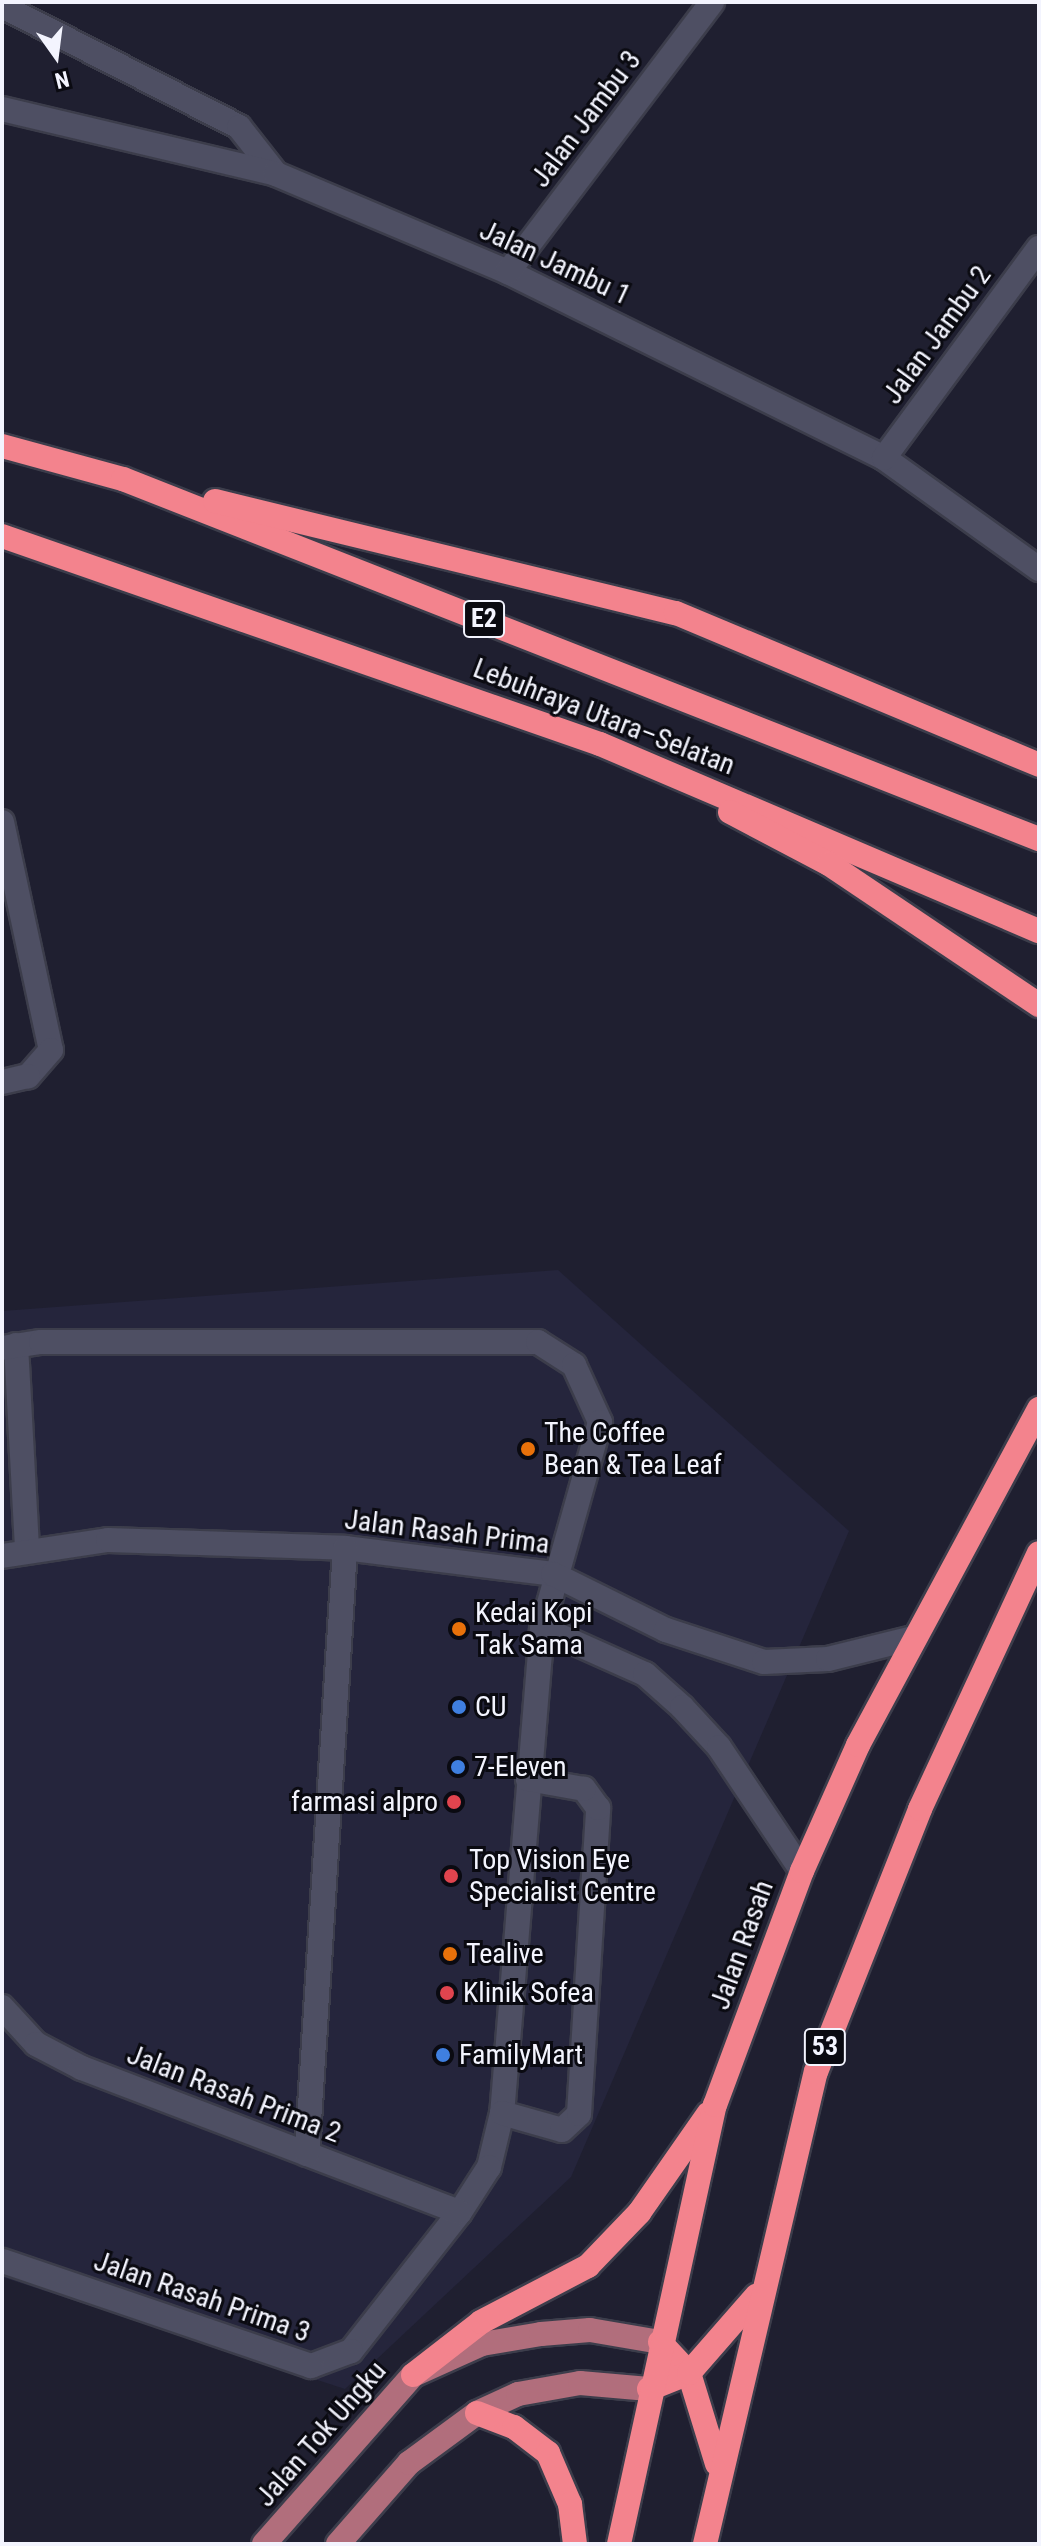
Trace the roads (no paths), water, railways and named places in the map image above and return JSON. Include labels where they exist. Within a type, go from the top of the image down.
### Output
[{"type":"highway","name":"Lebuhraya Utara–Selatan","points":[[2,446],[123,479],[961,804],[1039,839]]},
{"type":"highway","points":[[123,479],[676,613],[1039,765]]},
{"type":"highway","name":"Lebuhraya Utara–Selatan","points":[[2,536],[600,744],[936,881],[1039,931]]},
{"type":"highway","points":[[600,744],[829,864],[981,960],[1039,1005]]},
{"type":"highway","name":"Jalan Rasah","points":[[619,2544],[649,2389],[715,2105],[802,1871],[913,1638],[1039,1409]]},
{"type":"highway","name":"53","points":[[705,2544],[758,2293],[816,2072],[860,1952],[1039,1553]]},
{"type":"highway","points":[[413,2375],[481,2322],[588,2266],[639,2213],[715,2105]]},
{"type":"highway","points":[[649,2389],[689,2373],[758,2293]]},
{"type":"highway","points":[[660,2342],[689,2373],[719,2470]]},
{"type":"highway","points":[[477,2413],[514,2427],[548,2453],[570,2504],[575,2544]]},
{"type":"main road","name":"Jalan Tok Ungku","points":[[264,2544],[413,2375],[482,2344],[541,2334],[590,2330],[660,2342]]},
{"type":"main road","points":[[338,2544],[409,2463],[477,2413],[518,2394],[580,2383],[649,2389]]},
{"type":"street","name":"Jalan Jambu 3","points":[[508,272],[712,2]]},
{"type":"street","points":[[2,6],[239,127],[276,174]]},
{"type":"street","name":"Jalan Jambu 1","points":[[2,109],[276,174],[508,272],[884,458],[1039,569]]},
{"type":"street","name":"Jalan Jambu 2","points":[[884,458],[1039,248]]},
{"type":"street","points":[[2,822],[6,857],[51,1050],[28,1076],[2,1082]]},
{"type":"street","name":"Jalan Rasah Prima 3","points":[[2,2261],[311,2366],[351,2351],[460,2212],[489,2167],[502,2113],[542,1628],[553,1574],[596,1454],[600,1422],[574,1365],[538,1342],[9,1347]]},
{"type":"street","points":[[9,1347],[27,1549]]},
{"type":"street","name":"Jalan Rasah Prima","points":[[2,1556],[27,1549],[108,1540],[345,1548],[553,1574],[666,1630],[764,1662],[828,1659],[913,1638]]},
{"type":"street","points":[[307,2154],[345,1548]]},
{"type":"street","points":[[542,1628],[645,1674],[682,1707],[719,1747],[802,1871]]},
{"type":"street","points":[[502,2113],[562,2130],[579,2114],[598,1808],[584,1789],[528,1779]]},
{"type":"street","name":"Jalan Rasah Prima 2","points":[[2,2007],[36,2044],[82,2068],[460,2212]]},
{"type":"place","name":"The Coffee Bean & Tea Leaf","points":[[528,1449]]},
{"type":"place","name":"Kedai Kopi Tak Sama","points":[[459,1629]]},
{"type":"place","name":"CU","points":[[459,1707]]},
{"type":"place","name":"7-Eleven","points":[[458,1767]]},
{"type":"place","name":"farmasi alpro","points":[[454,1802]]},
{"type":"place","name":"Top Vision Eye Specialist Centre","points":[[451,1876]]},
{"type":"place","name":"Tealive","points":[[450,1954]]},
{"type":"place","name":"Klinik Sofea","points":[[447,1993]]},
{"type":"place","name":"FamilyMart","points":[[443,2055]]}]
